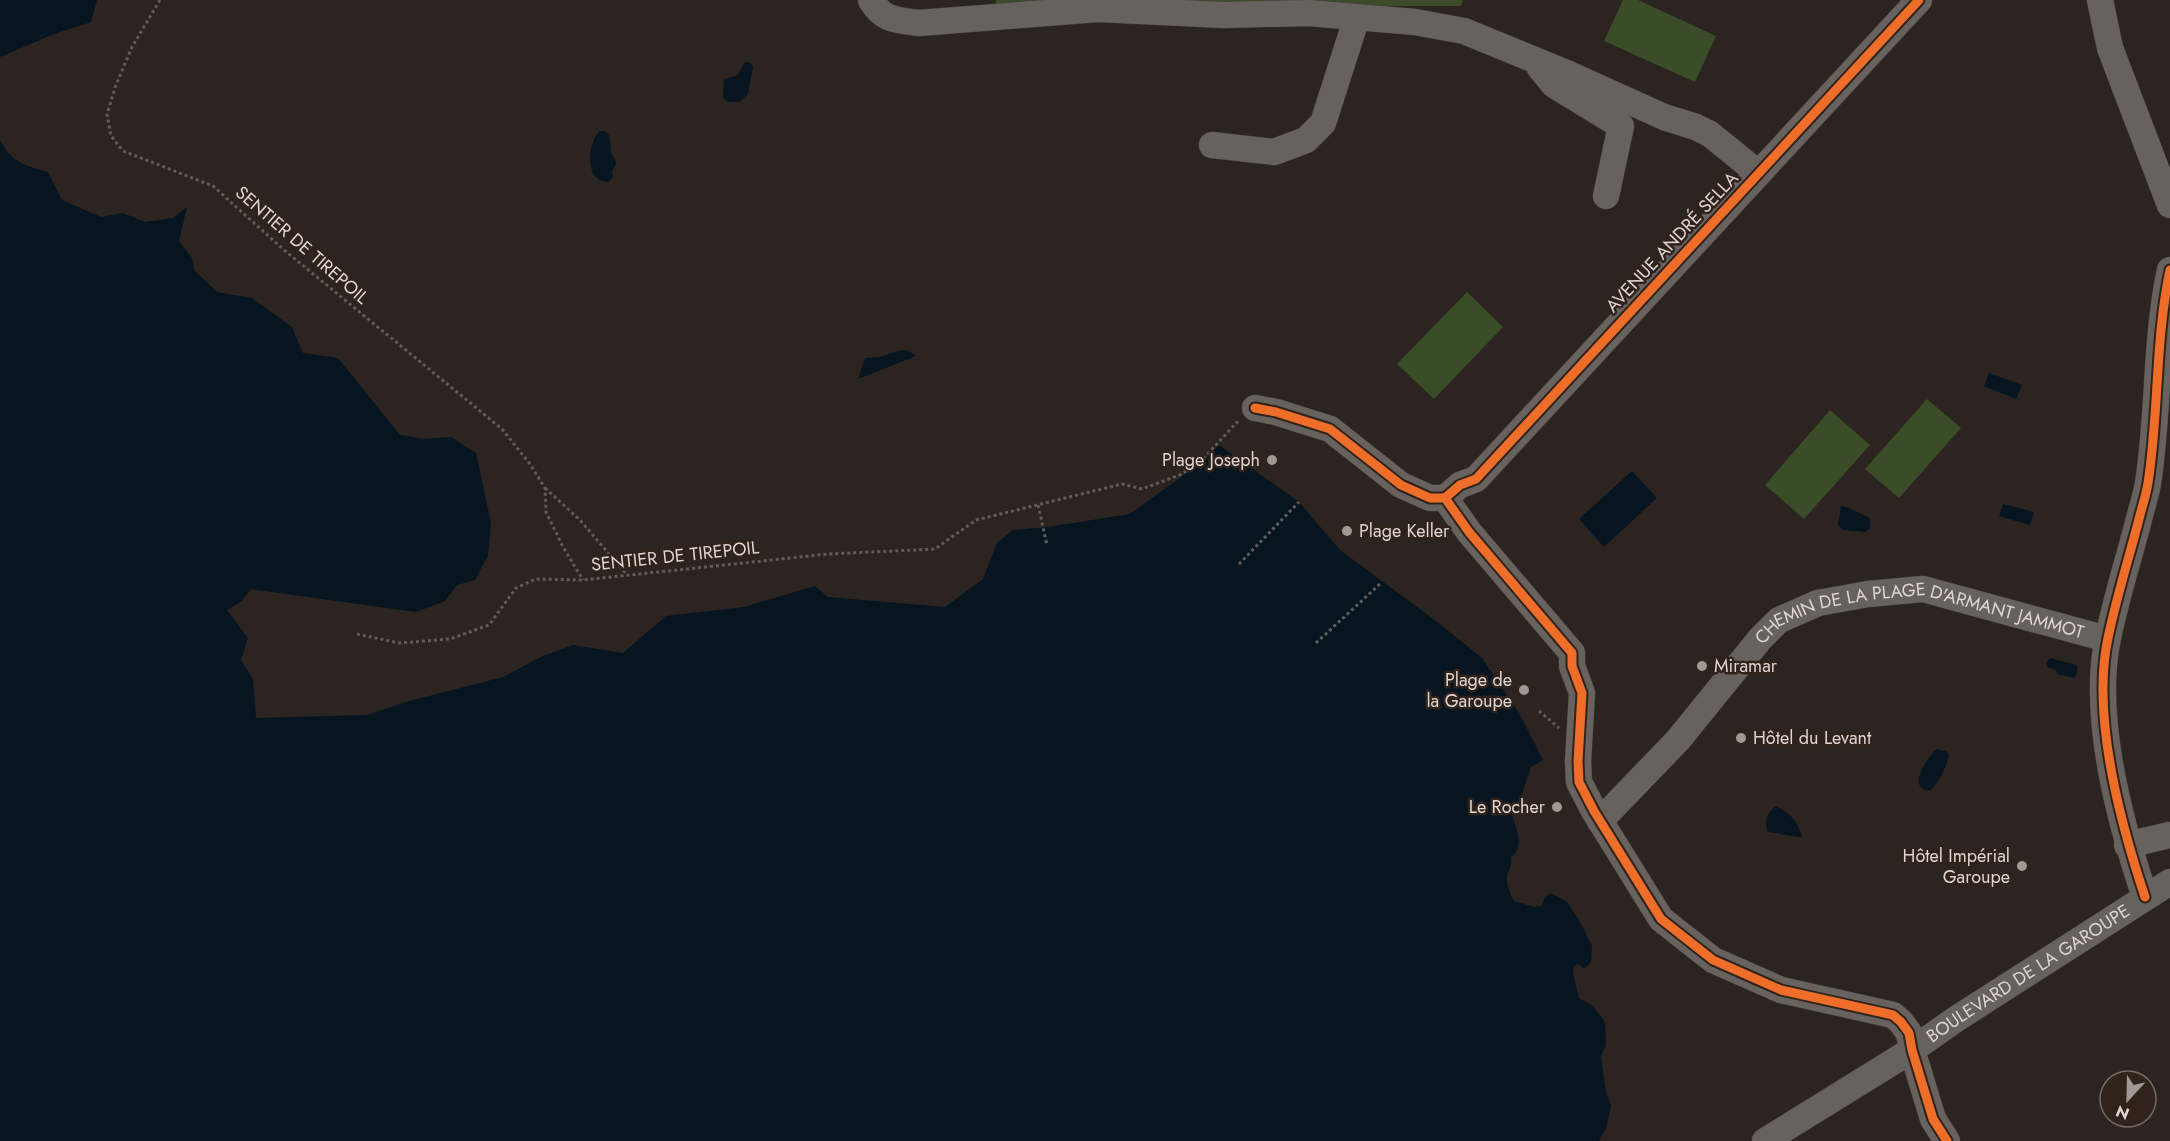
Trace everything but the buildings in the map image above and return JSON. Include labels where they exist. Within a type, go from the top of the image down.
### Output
[{"type":"street","points":[[871,0],[878,12],[893,20],[919,23],[1097,9],[1224,15],[1308,13],[1415,22],[1464,31],[1532,58],[1664,117],[1696,127],[1710,134],[1752,167]]},
{"type":"street","name":"AVENUE ANDRÉ SELLA","points":[[1452,492],[1476,478],[1752,167],[1896,0]]},
{"type":"street","name":"AVENUE ANDRÉ SELLA","points":[[1752,167],[1919,0]]},
{"type":"street","points":[[2100,0],[2110,48],[2170,205]]},
{"type":"street","points":[[1212,145],[1274,152],[1306,140],[1323,123],[1357,17]]},
{"type":"street","points":[[1532,58],[1554,85],[1621,126],[1606,196]]},
{"type":"street","points":[[2145,897],[2127,844],[2105,726],[2103,685],[2108,639],[2148,484],[2163,301],[2170,270]]},
{"type":"street","points":[[1255,408],[1276,412],[1330,429],[1401,485],[1430,498],[1452,492]]},
{"type":"street","points":[[1452,492],[1444,518],[1452,538],[1561,664],[1572,666],[1582,693],[1577,776],[1587,799],[1661,919],[1713,960],[1781,990],[1893,1015],[1909,1033],[1933,1119],[1947,1141]]},
{"type":"street","name":"CHEMIN DE LA PLAGE D'ARMANT JAMMOT","points":[[1600,821],[1678,740],[1766,633],[1779,620],[1818,603],[1868,594],[1923,589],[2108,639]]},
{"type":"street","points":[[2127,844],[2170,835]]},
{"type":"street","name":"BOULEVARD DE LA GAROUPE","points":[[1766,1141],[1912,1050],[1956,1019],[2170,882]]},
{"type":"path","points":[[545,488],[580,520],[627,575]]},
{"type":"path","points":[[1239,564],[1299,502]]},
{"type":"path","points":[[1038,505],[1047,545]]},
{"type":"path","points":[[357,634],[399,643],[450,639],[489,625],[516,588],[536,579],[583,580]]},
{"type":"path","points":[[1317,643],[1382,582]]},
{"type":"green space","points":[[996,0],[1463,0],[1461,6],[996,6]]},
{"type":"green space","points":[[1623,0],[1638,0],[1716,36],[1695,82],[1604,41]]},
{"type":"green space","points":[[1467,292],[1503,327],[1434,399],[1397,364]]},
{"type":"green space","points":[[1927,399],[1961,428],[1899,498],[1865,469]]},
{"type":"green space","points":[[1830,410],[1870,445],[1804,519],[1765,485]]},
{"type":"water","points":[[0,0],[97,0],[91,22],[54,34],[0,57]]},
{"type":"water","points":[[745,62],[753,66],[748,94],[739,102],[728,102],[723,98],[724,79],[737,76]]},
{"type":"water","points":[[600,131],[609,135],[611,152],[616,162],[612,171],[613,177],[608,182],[600,180],[591,169],[590,152]]},
{"type":"water","points":[[0,140],[9,154],[20,162],[48,172],[62,200],[101,217],[123,213],[145,222],[173,218],[187,207],[179,241],[192,258],[194,270],[217,292],[252,298],[292,327],[303,353],[338,358],[400,435],[424,439],[451,437],[476,453],[491,523],[488,555],[475,580],[457,585],[445,601],[416,612],[251,589],[242,601],[227,610],[248,638],[241,660],[253,679],[256,718],[367,715],[406,702],[503,677],[541,657],[573,645],[623,653],[666,616],[744,607],[815,586],[828,597],[945,607],[983,579],[997,543],[1013,530],[1130,514],[1206,459],[1219,445],[1299,502],[1340,550],[1482,658],[1519,713],[1543,760],[1531,767],[1518,805],[1511,812],[1519,842],[1511,857],[1511,866],[1507,876],[1508,886],[1514,901],[1534,907],[1541,906],[1545,897],[1551,893],[1567,902],[1592,946],[1591,962],[1584,969],[1578,964],[1574,966],[1573,973],[1579,998],[1593,1006],[1605,1022],[1606,1045],[1601,1056],[1606,1092],[1611,1106],[1606,1128],[1599,1141],[0,1141]]},
{"type":"water","points":[[907,350],[916,356],[858,379],[865,358],[880,357]]},
{"type":"water","points":[[1989,373],[2022,385],[2016,399],[1984,386]]},
{"type":"water","points":[[1632,471],[1657,498],[1604,547],[1579,519]]},
{"type":"water","points":[[2003,504],[2034,512],[2030,525],[1999,516]]},
{"type":"water","points":[[1841,506],[1870,518],[1870,528],[1865,532],[1843,530],[1838,525]]},
{"type":"water","points":[[2050,658],[2076,665],[2078,668],[2075,678],[2057,674],[2056,670],[2048,667],[2046,663]]},
{"type":"water","points":[[1937,749],[1949,754],[1942,774],[1930,791],[1923,789],[1920,785],[1919,776],[1925,763]]},
{"type":"water","points":[[1776,806],[1793,818],[1802,837],[1768,832],[1767,818]]},
{"type":"cycle path","points":[[1445,498],[1460,485],[1476,479],[1919,0]]},
{"type":"cycle path","points":[[2145,897],[2126,836],[2111,769],[2103,701],[2104,668],[2111,623],[2148,483],[2159,350],[2170,270]]},
{"type":"cycle path","points":[[1255,408],[1276,412],[1330,429],[1401,485],[1430,498],[1445,498],[1469,532],[1572,653],[1572,666],[1582,693],[1579,782],[1594,811],[1661,919],[1713,960],[1781,990],[1893,1015],[1909,1033],[1933,1119],[1947,1141]]},
{"type":"place","name":"Plage Joseph","points":[[1272,460]]},
{"type":"place","name":"Plage Keller","points":[[1347,531]]},
{"type":"place","name":"Miramar","points":[[1702,666]]},
{"type":"place","name":"Plage de la Garoupe","points":[[1524,690]]},
{"type":"place","name":"Hôtel du Levant","points":[[1741,738]]},
{"type":"place","name":"Le Rocher","points":[[1557,807]]},
{"type":"place","name":"Hôtel Impérial Garoupe","points":[[2022,866]]}]
